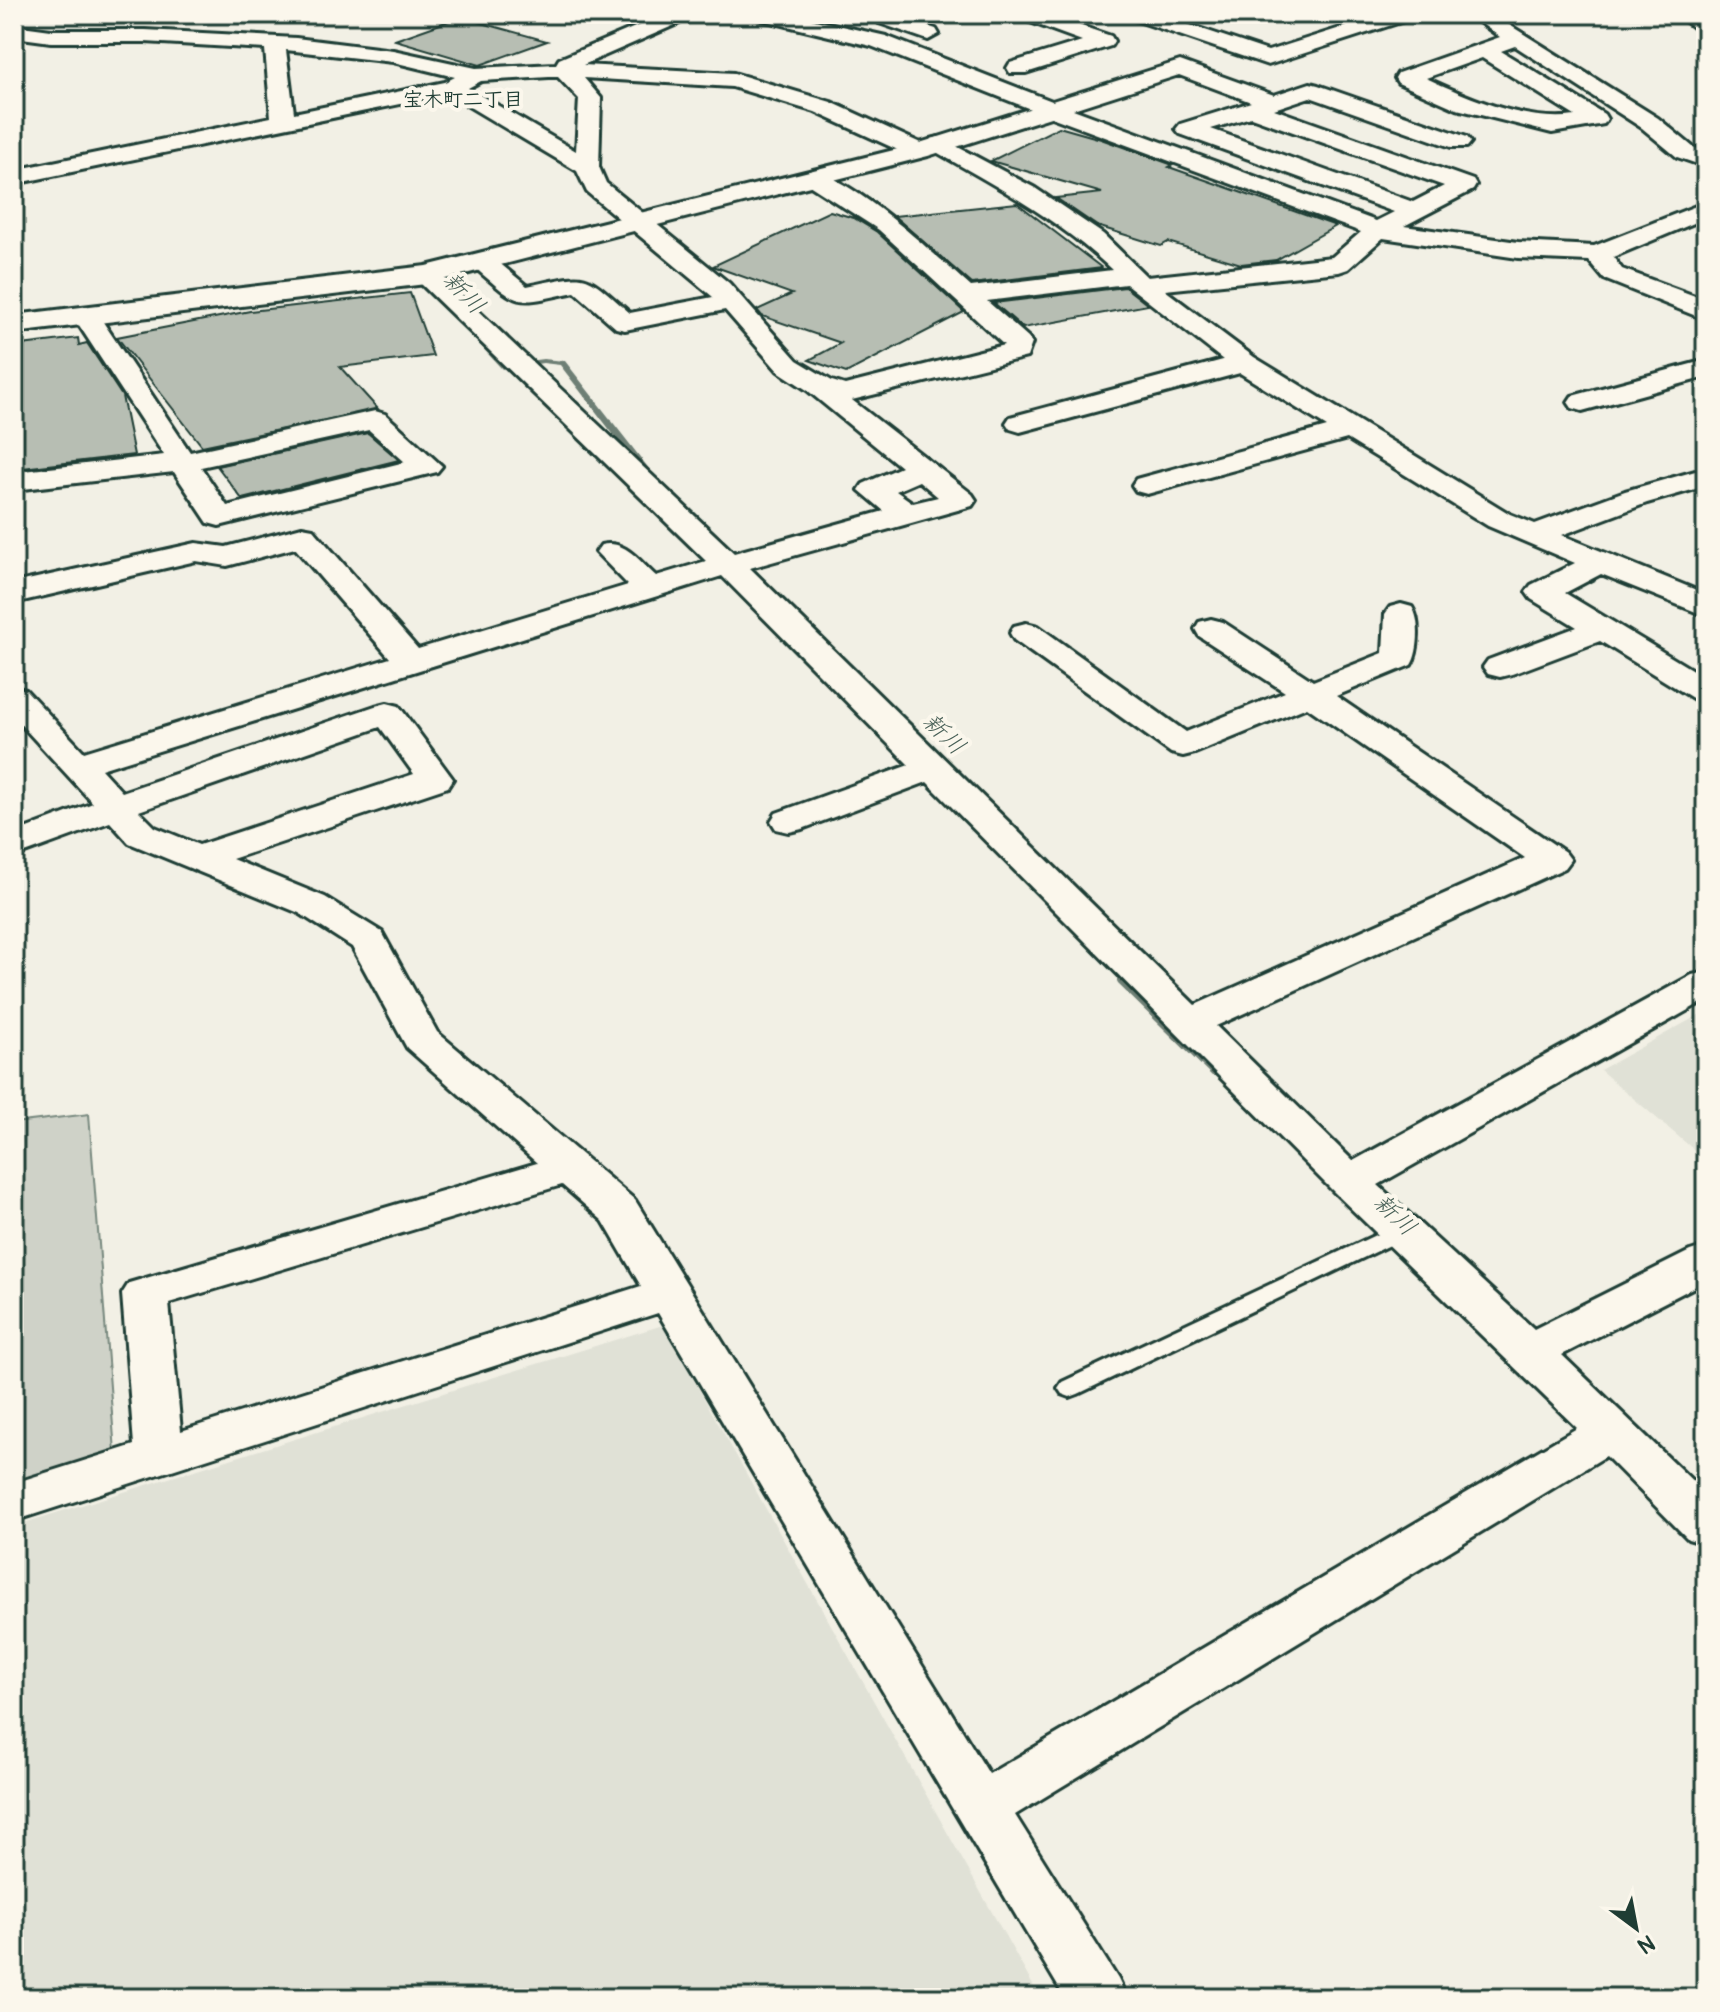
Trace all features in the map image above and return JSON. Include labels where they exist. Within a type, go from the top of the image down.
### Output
[{"type":"street","points":[[761,14],[878,41],[1051,109],[1378,230],[1518,250],[1597,254],[1706,209]]},
{"type":"street","points":[[1026,14],[1103,41],[1011,65],[1093,95]]},
{"type":"street","points":[[1136,14],[1268,58],[1397,17],[1387,14]]},
{"type":"street","points":[[1478,14],[1650,123],[1685,152],[1706,160]]},
{"type":"street","points":[[1686,14],[1706,28]]},
{"type":"street","points":[[556,70],[677,15]]},
{"type":"street","points":[[838,32],[893,16],[944,40]]},
{"type":"street","points":[[1178,28],[1213,18]]},
{"type":"street","points":[[14,31],[51,36],[145,36],[275,43],[393,56],[476,75],[556,70],[734,80],[823,107],[929,148],[1026,193],[1094,239],[1136,280],[1244,363],[1499,520],[1706,606]]},
{"type":"street","points":[[1484,50],[1596,119],[1552,126],[1465,104],[1406,78],[1484,50],[1518,38]]},
{"type":"street","points":[[275,43],[283,121]]},
{"type":"street","points":[[1198,74],[1256,54]]},
{"type":"street","points":[[14,324],[426,275],[929,148],[1180,68],[1263,106],[1464,185],[1378,230],[1339,264],[967,295]]},
{"type":"street","points":[[75,766],[728,564],[961,500],[783,363],[730,301],[596,187],[587,167],[590,98],[556,70]]},
{"type":"street","points":[[14,177],[451,87],[476,75]]},
{"type":"street","points":[[451,87],[587,167]]},
{"type":"street","points":[[1400,162],[1459,142],[1310,90],[1188,129],[1414,211]]},
{"type":"street","points":[[1378,113],[1437,91]]},
{"type":"street","points":[[814,178],[888,225],[1018,343],[1017,351],[844,394],[819,388]]},
{"type":"street","points":[[1597,254],[1613,274],[1692,303],[1706,312]]},
{"type":"street","points":[[482,261],[522,295],[580,283],[625,322],[730,301]]},
{"type":"street","points":[[426,275],[728,564],[1349,1182],[1529,1351],[1706,1525]]},
{"type":"street","points":[[14,481],[183,462],[375,420],[427,466],[219,517],[183,462],[86,316]]},
{"type":"street","points":[[1050,443],[1010,416],[1120,395],[1244,363]]},
{"type":"street","points":[[1582,402],[1706,368]]},
{"type":"street","points":[[1087,376],[1161,419]]},
{"type":"street","points":[[1147,485],[1351,429]]},
{"type":"street","points":[[908,514],[874,490],[922,469]]},
{"type":"street","points":[[1534,535],[1636,497],[1706,477]]},
{"type":"street","points":[[14,593],[196,552],[227,557],[302,536],[411,662]]},
{"type":"street","points":[[612,552],[650,588]]},
{"type":"street","points":[[1600,562],[1542,592],[1706,692]]},
{"type":"street","points":[[1026,633],[1183,746],[1399,658],[1401,614]]},
{"type":"street","points":[[1189,1023],[1552,860],[1211,629]]},
{"type":"street","points":[[1500,667],[1602,629]]},
{"type":"street","points":[[14,697],[142,835],[312,905],[368,940],[421,1039],[619,1211],[1097,1998]]},
{"type":"street","points":[[14,846],[115,807],[387,713],[435,779],[198,858]]},
{"type":"street","points":[[789,821],[933,768]]},
{"type":"street","points":[[1349,1182],[1706,984]]},
{"type":"street","points":[[159,1456],[145,1294],[569,1168]]},
{"type":"street","points":[[1529,1351],[1706,1262]]},
{"type":"street","points":[[14,1502],[670,1293]]},
{"type":"street","points":[[980,1808],[1610,1431]]},
{"type":"lane","points":[[1070,1388],[1401,1231]]},
{"type":"shaded area","points":[[1706,1011],[1706,1160],[1600,1070]]},
{"type":"shaded area","points":[[89,1114],[115,1452],[14,1485],[14,1123]]},
{"type":"shaded area","points":[[663,1325],[1040,1998],[14,1998],[14,1526]]},
{"type":"building","points":[[460,17],[547,41],[480,65],[395,40]]},
{"type":"building","points":[[1059,127],[1101,139],[1173,165],[1169,167],[1336,226],[1276,260],[1241,264],[1168,242],[1161,246],[1097,226],[1056,198],[1102,193],[991,161]]},
{"type":"building","points":[[1017,203],[1102,268],[972,284],[894,216]]},
{"type":"building","points":[[830,211],[854,218],[877,232],[964,312],[846,373],[809,360],[841,343],[762,316],[757,310],[792,294],[713,266]]},
{"type":"building","points":[[1125,287],[1148,305],[1023,328],[994,303]]},
{"type":"building","points":[[410,293],[433,356],[340,367],[378,409],[202,446],[117,337],[250,311]]},
{"type":"building","points":[[78,338],[79,345],[87,343],[122,396],[134,455],[14,469],[14,346]]},
{"type":"building","points":[[368,433],[399,460],[242,499],[217,466]]},
{"type":"waterway","name":"新川","points":[[481,341],[505,367],[543,361],[562,363],[647,472]]},
{"type":"waterway","name":"新川","points":[[1122,966],[1122,982],[1216,1073]]},
{"type":"district","name":"宝木町二丁目","points":[[463,99]]}]
